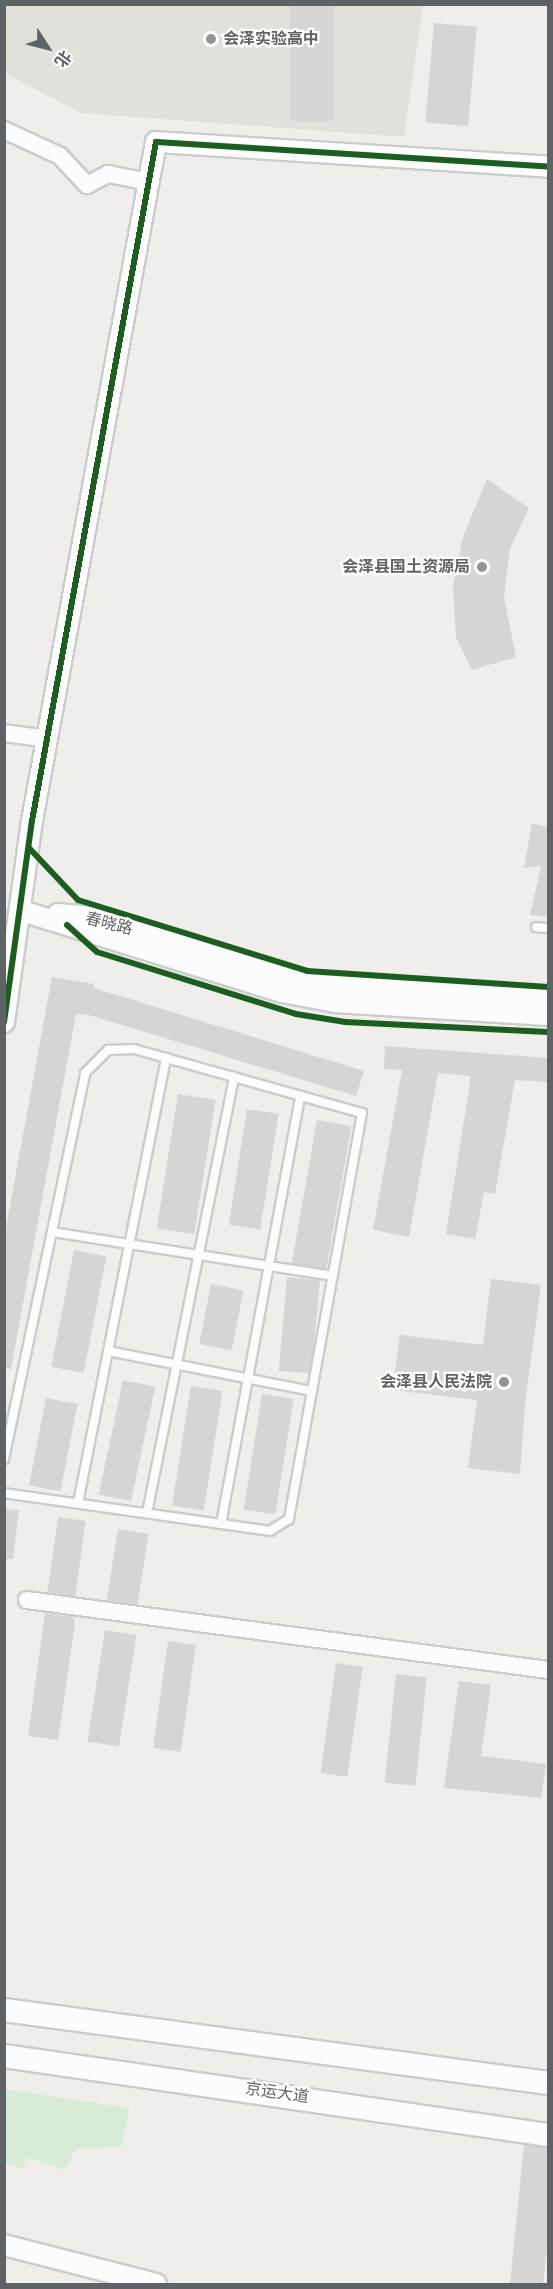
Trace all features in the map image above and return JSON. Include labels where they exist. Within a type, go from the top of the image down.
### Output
[{"type":"main road","points":[[4,2010],[549,2083]]},
{"type":"main road","name":"京运大道","points":[[4,2056],[549,2135]]},
{"type":"street","points":[[4,130],[60,156],[87,185],[108,174],[149,182]]},
{"type":"street","points":[[4,1022],[13,910],[49,739],[156,142],[549,167]]},
{"type":"street","points":[[4,733],[49,739]]},
{"type":"street","name":"春晓路","points":[[13,910],[95,917],[286,976],[337,986],[549,998]]},
{"type":"street","name":"春晓路","points":[[13,910],[292,994],[335,1002],[549,1015]]},
{"type":"street","points":[[27,1600],[549,1670]]},
{"type":"street","points":[[4,2245],[156,2284]]},
{"type":"lane","points":[[536,927],[549,928]]},
{"type":"lane","points":[[4,1459],[85,1072],[108,1050],[134,1049],[362,1113],[289,1519],[270,1531],[4,1493]]},
{"type":"lane","points":[[78,1503],[166,1058]]},
{"type":"lane","points":[[147,1513],[234,1077]]},
{"type":"lane","points":[[221,1524],[300,1096]]},
{"type":"lane","points":[[52,1232],[333,1276]]},
{"type":"lane","points":[[108,1351],[312,1391]]},
{"type":"shaded area","name":"会泽实验高中","points":[[4,5],[423,5],[404,137],[81,113],[5,73]]},
{"type":"green space","points":[[4,2089],[129,2108],[122,2146],[76,2149],[64,2170],[28,2157],[22,2169],[5,2163]]},
{"type":"building","points":[[290,4],[334,4],[334,121],[290,121]]},
{"type":"building","points":[[434,23],[477,27],[468,126],[425,123]]},
{"type":"building","name":"会泽县国土资源局","points":[[487,479],[529,508],[510,548],[504,597],[516,657],[472,670],[456,637],[453,586],[463,537]]},
{"type":"building","points":[[532,823],[549,828],[549,917],[530,915],[541,866],[524,868]]},
{"type":"building","points":[[52,977],[94,984],[94,988],[364,1071],[356,1096],[89,1015],[76,1014],[11,1369],[4,1368],[4,1238]]},
{"type":"building","points":[[385,1046],[549,1058],[549,1082],[515,1080],[495,1194],[484,1192],[475,1239],[446,1234],[471,1076],[438,1073],[409,1237],[373,1230],[402,1070],[384,1069]]},
{"type":"building","points":[[178,1094],[216,1100],[194,1234],[157,1228]]},
{"type":"building","points":[[247,1109],[279,1114],[260,1230],[229,1225]]},
{"type":"building","points":[[317,1120],[351,1126],[326,1270],[292,1264]]},
{"type":"building","points":[[74,1250],[106,1256],[84,1373],[51,1367]]},
{"type":"building","points":[[287,1277],[320,1280],[312,1374],[279,1371]]},
{"type":"building","name":"会泽县人民法院","points":[[491,1279],[541,1285],[525,1404],[520,1474],[468,1468],[477,1400],[392,1390],[400,1335],[483,1345]]},
{"type":"building","points":[[211,1284],[243,1290],[232,1350],[199,1344]]},
{"type":"building","points":[[123,1380],[155,1387],[131,1501],[99,1494]]},
{"type":"building","points":[[191,1386],[223,1391],[204,1511],[172,1506]]},
{"type":"building","points":[[262,1394],[294,1399],[275,1515],[244,1510]]},
{"type":"building","points":[[46,1398],[77,1404],[60,1491],[29,1485]]},
{"type":"building","points":[[4,1509],[19,1510],[13,1559],[4,1559]]},
{"type":"building","points":[[58,1517],[86,1521],[75,1596],[47,1592]]},
{"type":"building","points":[[118,1529],[149,1534],[137,1605],[107,1600]]},
{"type":"building","points":[[45,1613],[73,1617],[75,1624],[58,1740],[28,1736]]},
{"type":"building","points":[[105,1630],[137,1635],[119,1747],[87,1742]]},
{"type":"building","points":[[168,1641],[196,1645],[181,1752],[153,1748]]},
{"type":"building","points":[[336,1663],[363,1667],[347,1777],[321,1773]]},
{"type":"building","points":[[396,1674],[427,1677],[415,1786],[385,1782]]},
{"type":"building","points":[[459,1681],[491,1685],[481,1756],[546,1764],[541,1798],[444,1788]]},
{"type":"building","points":[[524,2145],[549,2148],[549,2229],[543,2284],[510,2284]]},
{"type":"cycle path","points":[[4,1022],[32,821],[156,142],[548,167]]},
{"type":"cycle path","points":[[30,849],[78,900],[307,971],[548,987]]},
{"type":"cycle path","points":[[67,925],[97,952],[296,1014],[345,1022],[548,1032]]},
{"type":"place","name":"会泽实验高中","points":[[211,39]]},
{"type":"place","name":"会泽县国土资源局","points":[[482,567]]},
{"type":"place","name":"会泽县人民法院","points":[[504,1382]]}]
